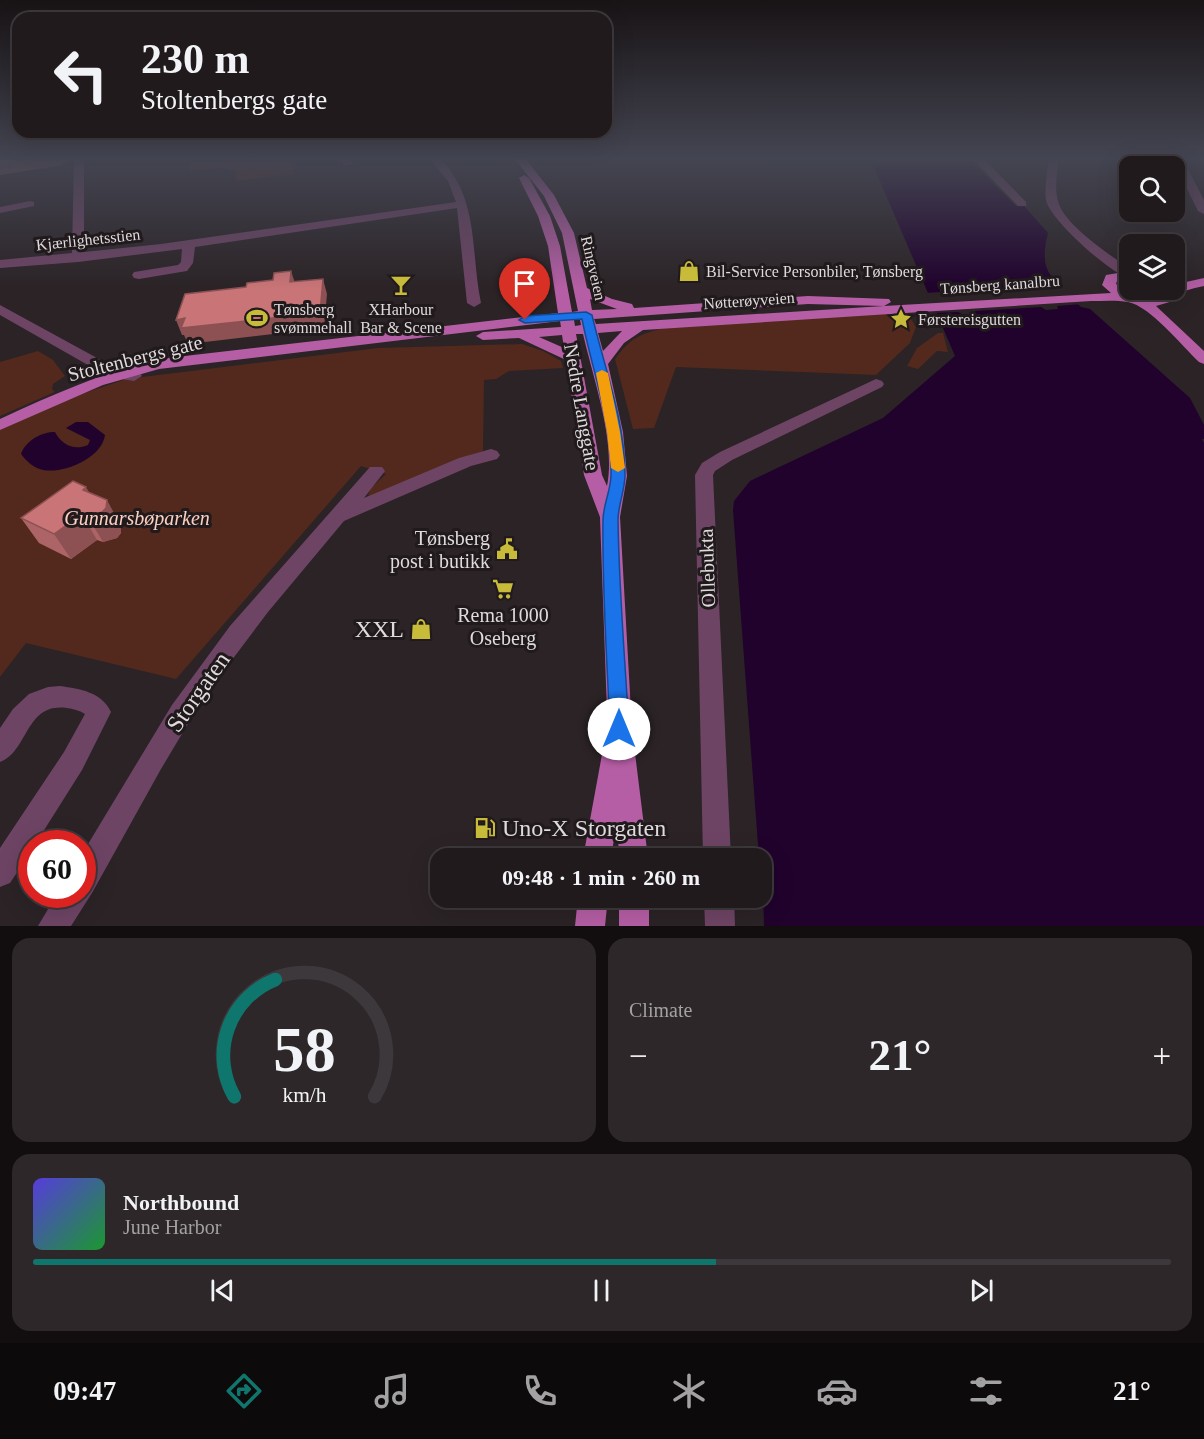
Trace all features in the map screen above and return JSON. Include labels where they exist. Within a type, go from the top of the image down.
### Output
[{"type":"main road","name":"Ringveien","points":[[536,201],[547,225],[557,262],[567,323]]},
{"type":"main road","name":"Ringveien","points":[[552,201],[563,221],[571,244],[588,322]]},
{"type":"main road","points":[[1185,275],[1204,272]]},
{"type":"main road","points":[[1087,293],[1119,276]]},
{"type":"main road","points":[[1108,281],[1115,291],[1119,293]]},
{"type":"main road","points":[[1185,286],[1204,282]]},
{"type":"main road","points":[[581,290],[612,304],[646,309]]},
{"type":"main road","points":[[1087,293],[1119,297]]},
{"type":"main road","name":"Tønsberg kanalbru","points":[[909,304],[1087,293]]},
{"type":"main road","name":"Nøtterøyveien","points":[[588,322],[646,309],[808,300],[909,304]]},
{"type":"main road","points":[[1136,300],[1160,316],[1204,357]]},
{"type":"main road","points":[[1142,300],[1157,302],[1160,300]]},
{"type":"main road","points":[[1170,300],[1177,317],[1204,357]]},
{"type":"main road","name":"Nøtterøyveien","points":[[588,322],[884,302]]},
{"type":"main road","name":"Nøtterøyveien","points":[[588,322],[643,325],[909,304]]},
{"type":"main road","name":"Stoltenbergs gate","points":[[0,424],[64,393],[115,374],[159,364],[218,359],[422,332],[588,322]]},
{"type":"main road","name":"Nedre Langgate","points":[[588,322],[600,364],[614,432],[618,476],[610,517],[619,729],[633,848]]},
{"type":"main road","name":"Stoltenbergs gate","points":[[302,348],[521,334],[567,323]]},
{"type":"main road","name":"Stoltenbergs gate","points":[[491,335],[567,323]]},
{"type":"main road","name":"Nedre Langgate","points":[[567,323],[593,475],[610,517]]},
{"type":"main road","points":[[600,364],[619,340],[643,325]]},
{"type":"main road","points":[[521,334],[573,357]]},
{"type":"main road","name":"Stoltenbergs gate","points":[[29,411],[134,376],[218,359]]},
{"type":"main road","name":"Nedre Langgate","points":[[599,848],[619,729]]},
{"type":"main road","points":[[590,926],[592,908]]},
{"type":"main road","points":[[634,908],[634,926]]},
{"type":"street","points":[[78,258],[79,201]]},
{"type":"street","points":[[1052,201],[1055,209],[1083,238],[1119,266]]},
{"type":"street","points":[[0,210],[30,204]]},
{"type":"street","points":[[463,204],[474,303]]},
{"type":"street","name":"Kjærlighetsstien","points":[[0,264],[78,258],[189,245],[463,204]]},
{"type":"street","points":[[1083,238],[1108,281]]},
{"type":"street","points":[[139,275],[182,268],[187,263],[189,245]]},
{"type":"street","points":[[4,314],[115,374],[134,376]]},
{"type":"street","name":"Ollebukta","points":[[717,848],[704,475],[708,467],[726,456],[876,384]]},
{"type":"street","name":"Storgaten","points":[[336,517],[465,462],[491,455]]},
{"type":"street","name":"Storgaten","points":[[96,859],[197,688],[263,604],[375,471]]},
{"type":"street","points":[[0,750],[27,710],[44,697],[63,696],[85,701],[96,707],[99,712],[67,770],[0,873]]},
{"type":"street","points":[[53,926],[65,908]]},
{"type":"street","points":[[719,908],[720,926]]},
{"type":"green space","points":[[906,311],[916,327],[910,343],[876,375],[676,367],[654,428],[633,429],[615,359],[626,346],[648,332],[664,328]]},
{"type":"green space","points":[[938,333],[943,333],[948,352],[937,351],[918,369],[907,366],[917,348]]},
{"type":"green space","name":"Gunnarsbøparken","points":[[522,344],[543,351],[561,361],[563,368],[509,371],[496,379],[484,380],[483,451],[370,496],[368,495],[371,488],[386,474],[361,466],[176,679],[26,643],[0,677],[0,428],[64,400],[126,379],[378,348]]},
{"type":"green space","points":[[38,351],[53,360],[65,376],[53,384],[52,389],[55,392],[0,416],[0,362]]},
{"type":"shaded area","points":[[889,201],[1011,201],[1016,206],[1024,206],[1048,233],[1045,258],[1047,270],[1055,280],[1054,283],[1081,307],[1090,309],[1190,398],[1204,425],[1204,439],[1202,439],[1204,443],[1204,926],[764,926],[763,908],[772,908],[772,848],[758,848],[734,501],[750,481],[883,418],[955,356]]},
{"type":"shaded area","points":[[76,422],[88,422],[105,435],[97,451],[81,463],[52,471],[43,470],[36,468],[21,454],[31,441],[50,432],[55,432],[69,446],[88,445],[90,440],[66,428]]},
{"type":"pier","points":[[1019,284],[1061,285],[1083,304],[1057,306],[1058,309],[1046,310],[1041,307],[975,311],[975,314],[964,315],[958,312],[934,313],[925,293],[940,292],[940,289],[950,288],[956,291],[1019,288]]},
{"type":"building","points":[[291,271],[290,282],[323,279],[320,313],[181,328],[185,318],[176,320],[185,294],[246,287],[247,283],[273,280],[274,273]]},
{"type":"building","points":[[73,481],[86,487],[83,490],[107,500],[106,508],[88,517],[82,514],[54,534],[21,518]]},
{"type":"slow traffic","points":[[602,373],[614,432],[618,468]]},
{"type":"place","name":"Bil-Service Personbiler, Tønsberg","points":[[689,271]]},
{"type":"place","name":"XHarbour Bar & Scene","points":[[401,285]]},
{"type":"place","name":"Tønsberg svømmehall","points":[[257,318]]},
{"type":"place","name":"Førstereisgutten","points":[[901,319]]},
{"type":"place","name":"Tønsberg post i butikk","points":[[507,549]]},
{"type":"place","name":"Rema 1000 Oseberg","points":[[503,589]]},
{"type":"place","name":"XXL","points":[[421,629]]},
{"type":"place","name":"Uno-X Storgaten","points":[[485,828]]},
{"type":"route","points":[[525,320],[586,315],[600,364],[614,432],[618,476],[610,517],[619,675],[619,729]]}]
